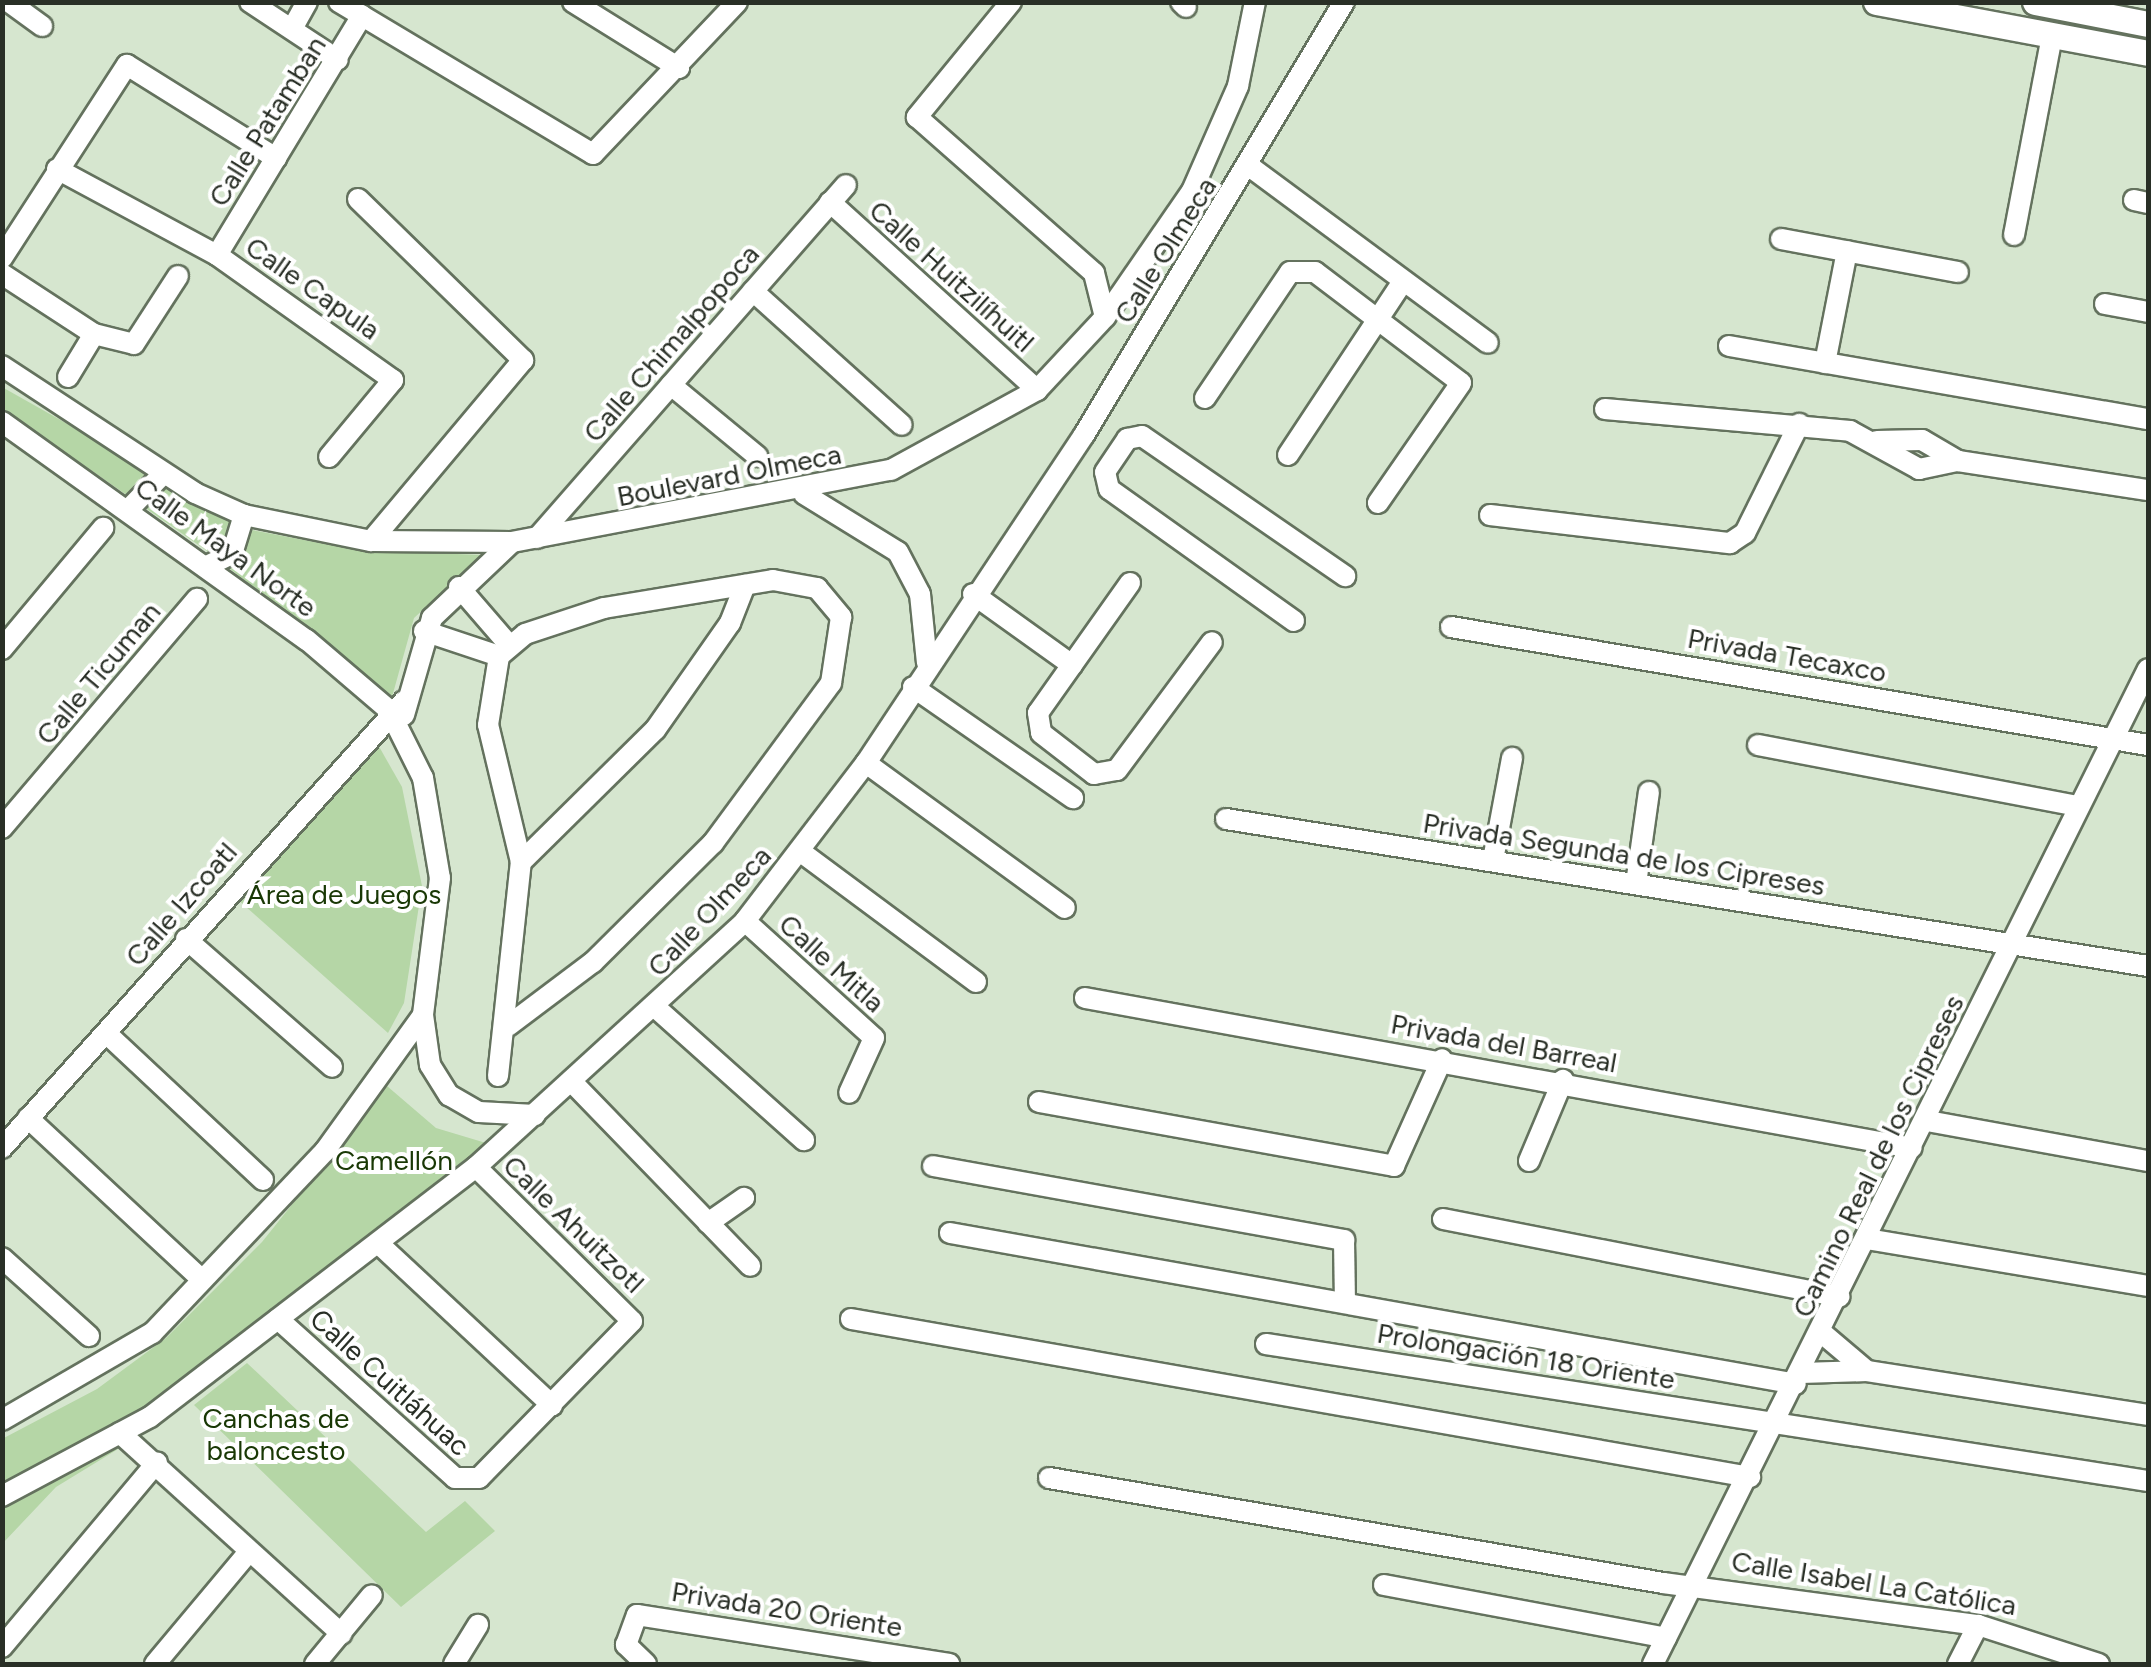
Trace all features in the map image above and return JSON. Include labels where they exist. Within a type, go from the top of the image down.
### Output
[{"type":"main road","points":[[1876,2],[2148,53]]},
{"type":"main road","points":[[2035,2],[2072,6],[2148,24]]},
{"type":"street","points":[[9,2],[42,26]]},
{"type":"street","points":[[250,2],[338,60]]},
{"type":"street","points":[[292,29],[307,2]]},
{"type":"street","points":[[340,2],[593,154],[737,2]]},
{"type":"street","points":[[1010,2],[917,117],[1094,273],[1104,317]]},
{"type":"street","name":"Boulevard Olmeca","points":[[2,366],[162,475],[244,515],[372,541],[512,542],[804,494],[890,470],[1037,390],[1104,317],[1192,190],[1238,86],[1255,2]]},
{"type":"street","name":"Calle Olmeca","points":[[2,1496],[120,1433],[378,1242],[535,1115],[745,921],[866,764],[973,594],[1084,435],[1344,2]]},
{"type":"street","points":[[581,5],[678,68]]},
{"type":"street","name":"Calle Patamban","points":[[217,255],[362,16]]},
{"type":"street","points":[[2014,234],[2052,36]]},
{"type":"street","points":[[2,258],[56,169],[127,65],[276,158]]},
{"type":"street","points":[[1249,166],[1400,286],[1488,343]]},
{"type":"street","name":"Calle Capula","points":[[56,169],[217,255],[393,380],[329,458]]},
{"type":"street","name":"Calle Chimalpopoca","points":[[537,538],[846,185]]},
{"type":"street","points":[[358,200],[523,360],[372,541]]},
{"type":"street","name":"Calle Huitzilíhuitl","points":[[830,202],[1037,390]]},
{"type":"street","points":[[1780,239],[1958,272]]},
{"type":"street","points":[[1825,363],[1847,251]]},
{"type":"street","points":[[1204,398],[1290,272],[1315,272],[1461,383],[1378,503]]},
{"type":"street","points":[[2,274],[94,334],[134,344],[178,276]]},
{"type":"street","points":[[1288,455],[1400,286]]},
{"type":"street","points":[[753,291],[902,425]]},
{"type":"street","points":[[2104,304],[2148,312]]},
{"type":"street","points":[[68,377],[94,334]]},
{"type":"street","points":[[1729,346],[2148,419]]},
{"type":"street","points":[[671,385],[757,456]]},
{"type":"street","points":[[1605,409],[1799,424],[1877,441],[1919,468],[1958,461],[2148,490]]},
{"type":"street","name":"Calle Maya Norte","points":[[2,422],[129,509],[396,706]]},
{"type":"street","points":[[1490,515],[1730,543],[1745,533],[1799,424]]},
{"type":"street","points":[[1084,435],[1116,457]]},
{"type":"street","points":[[1294,622],[1109,489],[1105,472],[1116,457],[1142,436],[1345,576]]},
{"type":"street","points":[[129,509],[162,475]]},
{"type":"street","points":[[804,494],[898,552],[920,594],[927,664]]},
{"type":"street","points":[[206,566],[232,554],[244,515]]},
{"type":"street","points":[[2,649],[104,528]]},
{"type":"street","points":[[512,542],[459,586],[424,631],[396,706],[434,821],[440,878],[422,1014],[430,1066],[449,1096],[480,1112],[535,1115]]},
{"type":"street","points":[[424,631],[504,650],[604,608],[744,585],[798,581],[830,597],[842,646],[831,683],[713,843],[593,962],[508,1026]]},
{"type":"street","points":[[1130,582],[1036,723],[1106,777],[1212,642]]},
{"type":"street","points":[[521,862],[643,745],[730,622],[744,585]]},
{"type":"street","points":[[459,586],[504,650],[488,725],[521,862],[508,1026],[498,1076]]},
{"type":"street","points":[[973,594],[1072,666]]},
{"type":"street","name":"Calle Ticuman","points":[[2,828],[197,599]]},
{"type":"street","name":"Privada Tecaxco","points":[[1451,627],[2148,744]]},
{"type":"street","name":"Camino Real de los Cipreses","points":[[1653,1664],[1822,1333],[2148,669]]},
{"type":"street","points":[[913,686],[1073,798]]},
{"type":"street","name":"Calle Izcoatl","points":[[2,1148],[396,706]]},
{"type":"street","points":[[1758,745],[2078,806]]},
{"type":"street","points":[[1493,860],[1512,758]]},
{"type":"street","points":[[866,764],[1065,908]]},
{"type":"street","points":[[1636,884],[1649,792]]},
{"type":"street","name":"Privada Segunda de los Cipreses","points":[[1226,819],[2148,966]]},
{"type":"street","points":[[801,852],[976,982]]},
{"type":"street","name":"Calle Mitla","points":[[745,921],[876,1049],[848,1093]]},
{"type":"street","points":[[186,939],[332,1067]]},
{"type":"street","name":"Privada del Barreal","points":[[1086,998],[1563,1080],[1912,1148]]},
{"type":"street","points":[[655,1007],[804,1140]]},
{"type":"street","points":[[2,1420],[107,1364],[206,1284],[325,1151],[422,1014]]},
{"type":"street","points":[[106,1033],[262,1180]]},
{"type":"street","points":[[1039,1102],[1394,1166],[1442,1059]]},
{"type":"street","points":[[1529,1161],[1563,1080]]},
{"type":"street","points":[[572,1082],[750,1266]]},
{"type":"street","points":[[28,1118],[194,1273]]},
{"type":"street","points":[[1926,1121],[2148,1160]]},
{"type":"street","name":"Calle Ahuitzotl","points":[[476,1166],[632,1321],[552,1404]]},
{"type":"street","points":[[933,1166],[1344,1240],[1345,1302]]},
{"type":"street","points":[[708,1224],[744,1198]]},
{"type":"street","points":[[1443,1219],[1839,1296]]},
{"type":"street","points":[[950,1233],[1799,1379],[1866,1370],[2148,1415]]},
{"type":"street","points":[[1866,1240],[2148,1286]]},
{"type":"street","points":[[378,1242],[552,1404]]},
{"type":"street","points":[[2,1258],[89,1336]]},
{"type":"street","name":"Calle Cuitláhuac","points":[[278,1319],[467,1482],[552,1404]]},
{"type":"street","points":[[851,1319],[1750,1477]]},
{"type":"street","points":[[1822,1333],[1866,1370]]},
{"type":"street","name":"Prolongación 18 Oriente","points":[[1266,1344],[1779,1417],[2148,1480]]},
{"type":"street","points":[[120,1433],[158,1462],[248,1554],[342,1634]]},
{"type":"street","points":[[2,1647],[158,1462]]},
{"type":"street","name":"Calle Isabel La Católica","points":[[1048,1478],[1978,1625],[2099,1664]]},
{"type":"street","points":[[155,1664],[248,1554]]},
{"type":"street","points":[[1384,1585],[1666,1638]]},
{"type":"street","points":[[315,1664],[372,1595]]},
{"type":"street","name":"Privada 20 Oriente","points":[[646,1664],[632,1655],[626,1633],[637,1616],[654,1615],[844,1656],[949,1664]]},
{"type":"street","points":[[454,1664],[478,1625]]},
{"type":"street","points":[[1958,1664],[1978,1625]]},
{"type":"green space","points":[[2,387],[236,519],[226,549],[210,553],[3,409]]},
{"type":"green space","points":[[252,530],[357,550],[482,555],[414,618],[392,697],[229,568]]},
{"type":"green space","name":"Área de Juegos","points":[[377,743],[402,787],[422,886],[404,1003],[388,1033],[237,899]]},
{"type":"green space","name":"Camellón","points":[[387,1086],[436,1128],[486,1143],[138,1417],[3,1493],[2,1439],[97,1389],[166,1338],[262,1242]]},
{"type":"green space","name":"Canchas de baloncesto","points":[[247,1363],[426,1532],[465,1501],[495,1531],[401,1607],[194,1405]]},
{"type":"green space","points":[[115,1443],[123,1446],[56,1487],[3,1543],[3,1506]]}]
